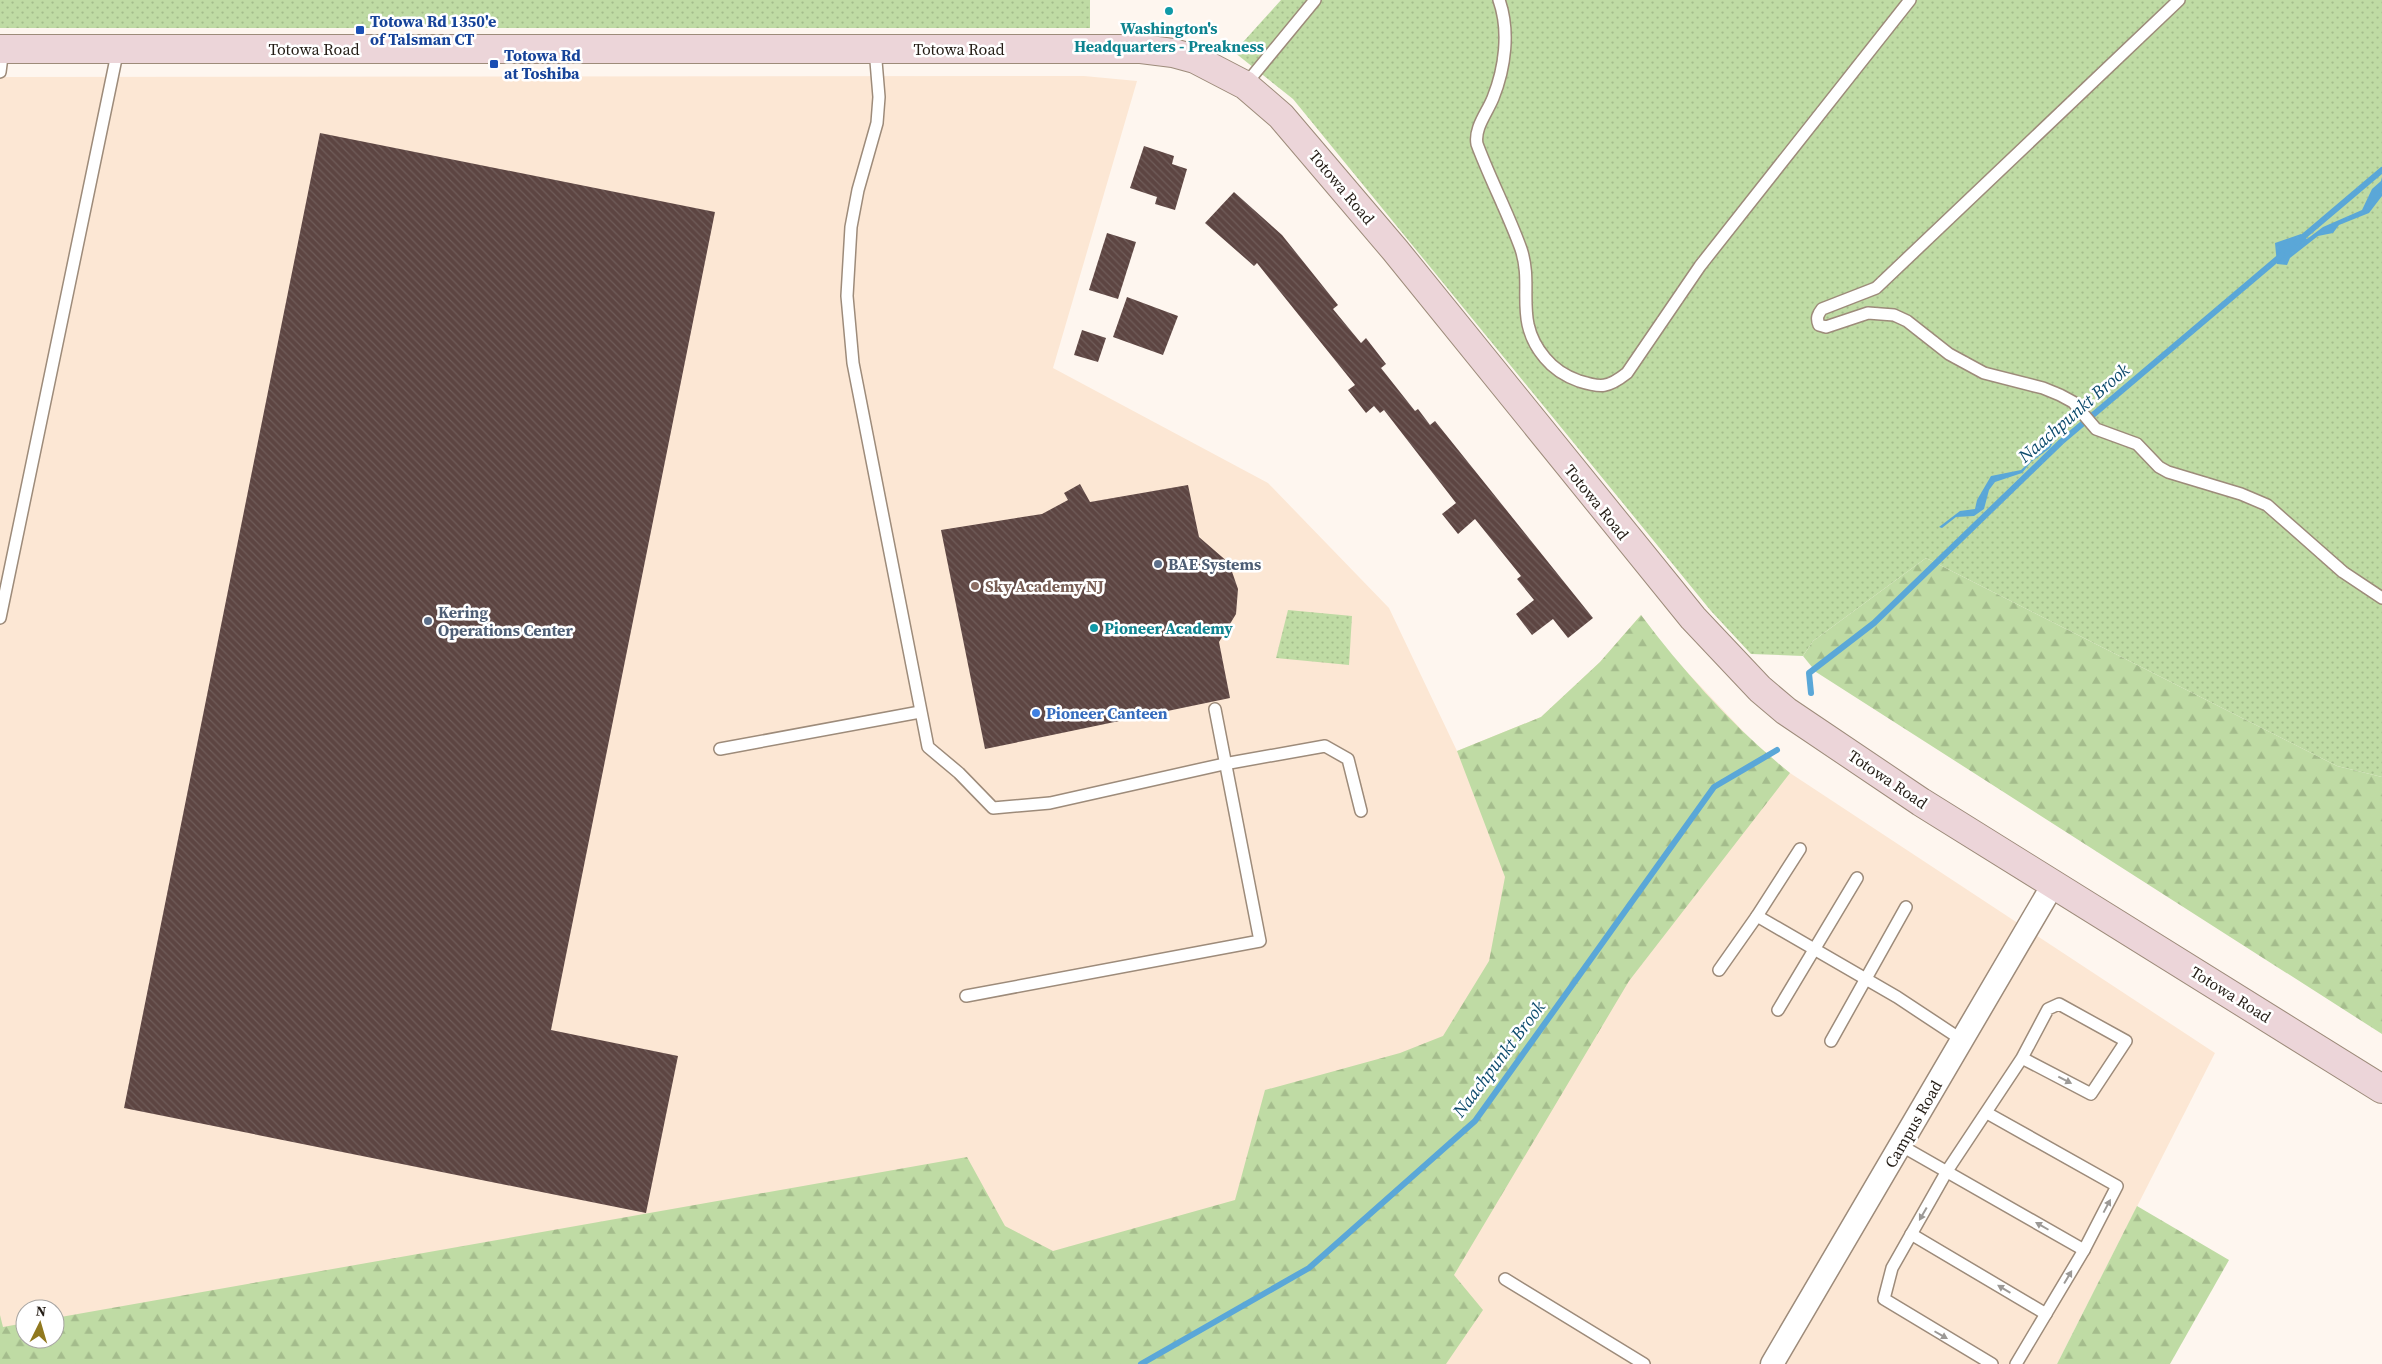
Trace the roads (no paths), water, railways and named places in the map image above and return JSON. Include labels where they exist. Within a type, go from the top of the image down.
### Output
[{"type":"main road","name":"Totowa Road","points":[[1,57],[118,49],[1141,49],[1173,53],[1195,59],[1245,85],[1281,116],[1395,250],[1674,596],[1718,646],[1760,689],[1808,727],[1921,802],[2054,883],[2382,1089]]},
{"type":"street","name":"Campus Road","points":[[1772,1364],[2054,883]]},
{"type":"lane","points":[[1245,85],[1315,0]]},
{"type":"lane","points":[[1499,0],[1504,14],[1506,35],[1502,67],[1494,97],[1475,135],[1476,144],[1522,251],[1528,331],[1538,349],[1551,366],[1569,377],[1604,386],[1615,383],[1627,373],[1700,266],[1910,0]]},
{"type":"lane","points":[[2179,0],[1876,288],[1822,308],[1818,314],[1819,325],[1826,328],[1849,318],[1868,313],[1894,315],[1914,325],[1949,354],[1984,374],[2043,388],[2060,395],[2078,408],[2093,426],[2137,444],[2159,467],[2168,472],[2242,494],[2267,505],[2343,572],[2382,598]]},
{"type":"lane","points":[[0,618],[118,49]]},
{"type":"lane","points":[[875,50],[879,97],[877,123],[858,190],[851,227],[847,296],[853,363],[928,747],[959,773],[993,808],[1050,803],[1224,764],[1325,746],[1348,759],[1361,811]]},
{"type":"lane","points":[[966,996],[1260,941],[1224,764],[1215,709]]},
{"type":"lane","points":[[720,749],[920,712]]},
{"type":"lane","points":[[1719,970],[1757,916],[1800,849]]},
{"type":"lane","points":[[1778,1010],[1857,878]]},
{"type":"lane","points":[[1831,1041],[1867,980],[1906,907]]},
{"type":"lane","points":[[1757,916],[1867,980],[1962,1040]]},
{"type":"lane","points":[[1992,1364],[1884,1299],[1892,1268],[1911,1234],[1947,1172],[2022,1058],[2048,1009],[2059,1004],[2126,1041],[2091,1094],[2022,1058]]},
{"type":"lane","points":[[1987,1113],[2117,1186],[2084,1250],[2016,1364]]},
{"type":"lane","points":[[1900,1145],[2084,1250]]},
{"type":"lane","points":[[1911,1234],[2046,1314]]},
{"type":"lane","points":[[1505,1279],[1644,1364]]},
{"type":"water","points":[[2382,177],[2382,196],[2369,213],[2339,225],[2333,233],[2318,236],[2290,258],[2287,265],[2277,264],[2275,243],[2301,234],[2307,239],[2323,227],[2362,210],[2372,189],[2381,181]]},
{"type":"water","points":[[2075,414],[2079,416],[2072,423],[2061,428],[2050,448],[2031,462],[2022,473],[1995,482],[1989,490],[1984,509],[1974,516],[1956,517],[1942,528],[1939,527],[1960,511],[1975,509],[1977,500],[1991,476],[2021,470],[2036,456],[2057,426]]},
{"type":"waterway","name":"Naachpunkt Brook","points":[[2297,242],[2382,170]]},
{"type":"waterway","name":"Naachpunkt Brook","points":[[1811,693],[1809,673],[1874,623],[2061,442],[2282,255]]},
{"type":"waterway","name":"Naachpunkt Brook","points":[[1141,1364],[1309,1268],[1475,1121],[1714,787],[1777,750]]},
{"type":"place","name":"Washington's Headquarters - Preakness","points":[[1169,11]]},
{"type":"place","name":"Totowa Rd 1350'e of Talsman CT","points":[[360,30]]},
{"type":"place","name":"Totowa Rd at Toshiba","points":[[494,64]]},
{"type":"place","name":"BAE Systems","points":[[1158,564]]},
{"type":"place","name":"Sky Academy NJ","points":[[975,586]]},
{"type":"place","name":"Kering Operations Center","points":[[428,621]]},
{"type":"place","name":"Pioneer Academy","points":[[1094,628]]},
{"type":"place","name":"Pioneer Canteen","points":[[1036,713]]}]
